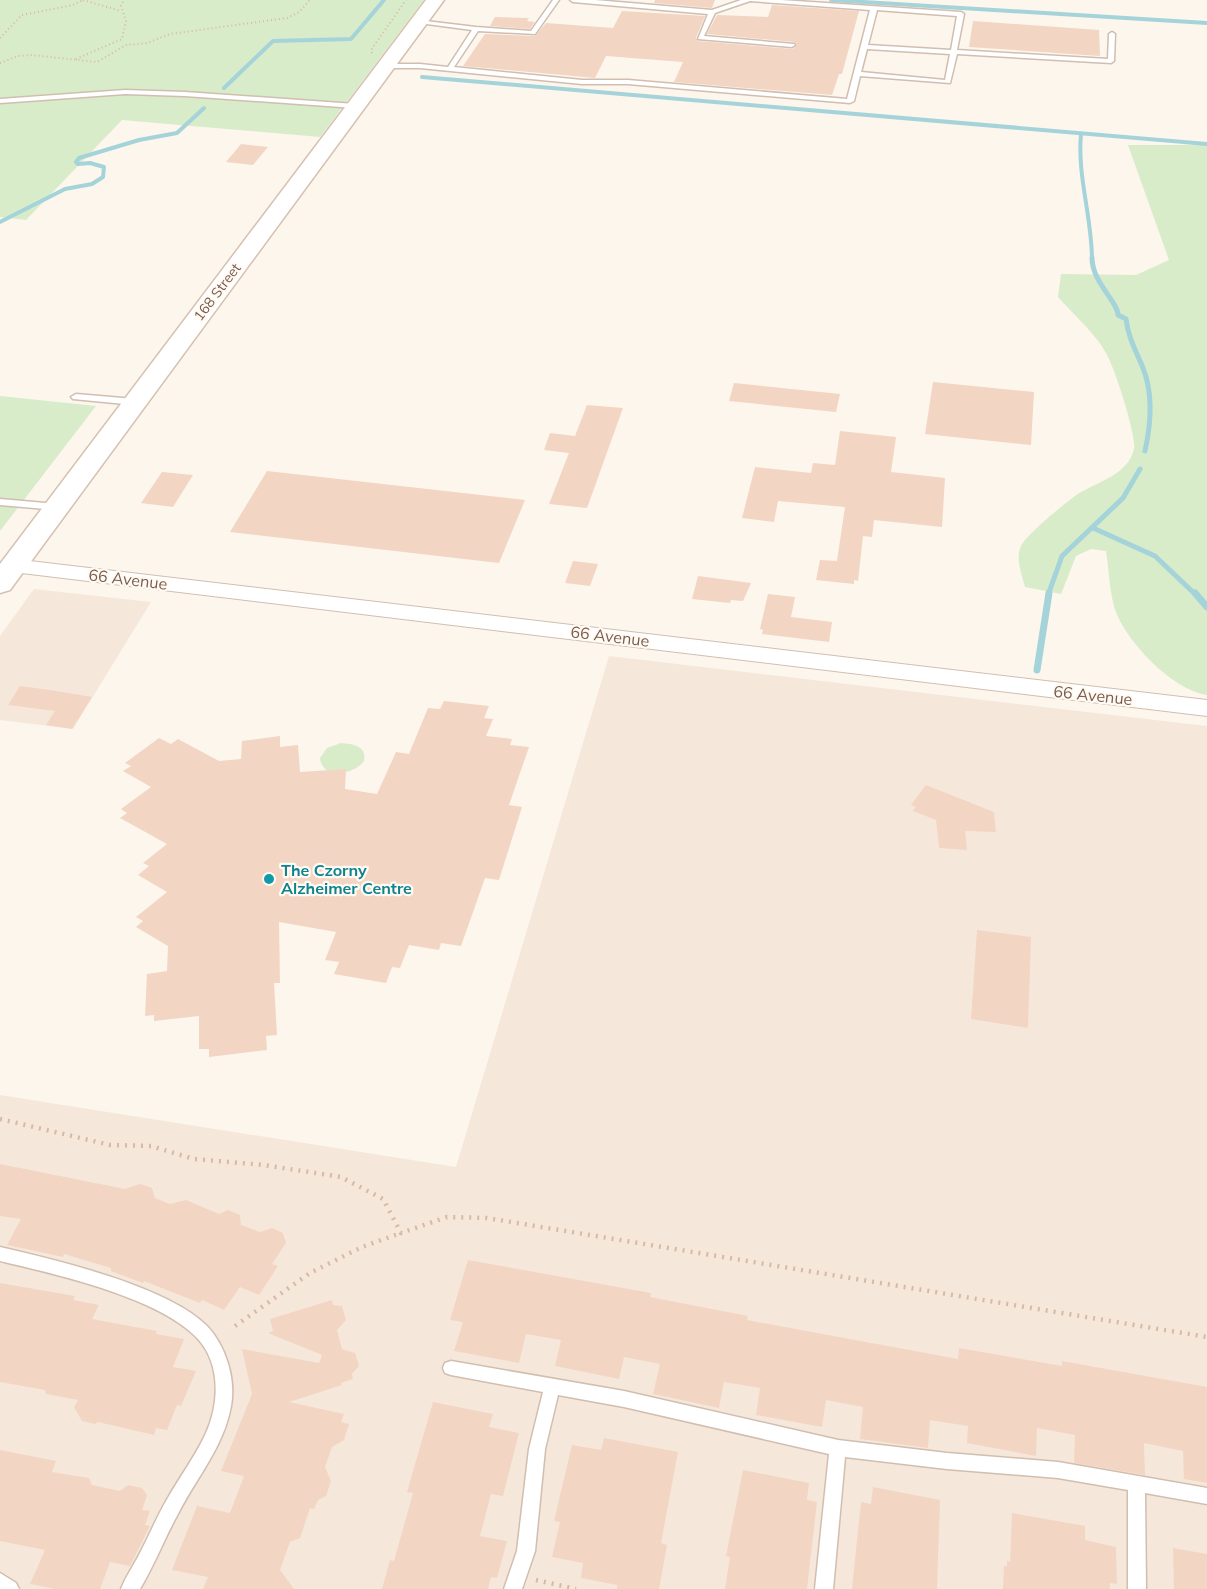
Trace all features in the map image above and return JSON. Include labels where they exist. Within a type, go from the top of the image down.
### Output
[{"type":"main road","name":"168 Street","points":[[7,575],[352,110],[378,60],[419,21],[435,0]]},
{"type":"street","name":"66 Avenue","points":[[7,575],[1207,708]]},
{"type":"lane","points":[[419,21],[476,29],[533,33],[556,0]]},
{"type":"lane","points":[[573,0],[712,12],[747,0]]},
{"type":"lane","points":[[752,0],[961,14],[948,82],[856,74]]},
{"type":"lane","points":[[378,60],[449,70],[582,82],[628,82],[850,101],[874,8]]},
{"type":"lane","points":[[712,12],[700,38],[792,45]]},
{"type":"lane","points":[[449,70],[476,29]]},
{"type":"lane","points":[[864,47],[1111,61],[1112,34]]},
{"type":"lane","points":[[0,103],[132,98],[352,110]]},
{"type":"lane","points":[[76,397],[135,402]]},
{"type":"lane","points":[[0,502],[57,507]]},
{"type":"lane","points":[[0,1254],[44,1264],[94,1280],[165,1308],[199,1329],[211,1343],[219,1360],[224,1379],[223,1406],[214,1431],[130,1589]]},
{"type":"lane","points":[[450,1368],[624,1399],[838,1448],[947,1461],[1031,1466],[1207,1496]]},
{"type":"lane","points":[[513,1589],[526,1551],[537,1449],[552,1387]]},
{"type":"lane","points":[[824,1589],[838,1448]]},
{"type":"lane","points":[[1136,1483],[1137,1589]]},
{"type":"lane","points":[[0,1582],[10,1589]]},
{"type":"path","points":[[0,38],[22,15],[73,5],[83,0],[121,11]]},
{"type":"path","points":[[124,0],[121,11],[126,21],[122,43],[126,45]]},
{"type":"path","points":[[0,63],[27,55],[90,62],[100,61],[126,45],[147,43],[170,34],[280,20],[299,12],[310,0]]},
{"type":"path","points":[[378,60],[371,50],[374,42],[406,0]]},
{"type":"path","points":[[76,59],[123,39]]},
{"type":"path","points":[[0,1119],[110,1145],[151,1146],[194,1159],[264,1165],[341,1177],[383,1199],[401,1233]]},
{"type":"path","points":[[235,1326],[310,1273],[362,1247],[447,1217],[487,1218],[1207,1337]]},
{"type":"path","points":[[534,1579],[576,1589]]},
{"type":"shaded area","points":[[34,589],[151,602],[73,729],[0,720],[0,636]]},
{"type":"shaded area","points":[[609,656],[1207,726],[1207,1589],[0,1589],[0,1095],[456,1167]]},
{"type":"green space","points":[[0,0],[424,0],[320,137],[122,120],[26,220],[0,217]]},
{"type":"green space","points":[[1128,145],[1207,145],[1207,695],[1179,684],[1151,661],[1127,633],[1114,606],[1106,551],[1091,549],[1076,556],[1061,594],[1025,587],[1019,562],[1021,546],[1030,535],[1073,498],[1119,472],[1131,458],[1134,449],[1132,430],[1124,401],[1106,353],[1090,331],[1058,297],[1061,274],[1136,275],[1169,260]]},
{"type":"green space","points":[[0,396],[96,406],[0,531]]},
{"type":"green space","points":[[341,743],[354,745],[361,749],[364,761],[353,770],[346,772],[326,770],[320,758],[327,748]]},
{"type":"building","points":[[655,0],[715,0],[712,8],[654,3]]},
{"type":"building","points":[[772,5],[859,11],[842,74],[839,74],[832,95],[674,82],[683,62],[606,56],[595,78],[463,66],[485,34],[535,36],[546,23],[613,28],[622,11],[705,16],[696,38],[698,41],[793,49],[797,45],[794,42],[707,34],[717,15],[768,17]]},
{"type":"building","points":[[495,17],[529,18],[527,21],[535,22],[530,29],[490,26]]},
{"type":"building","points":[[973,21],[1099,30],[1100,56],[969,47]]},
{"type":"building","points":[[241,144],[268,147],[253,165],[226,162]]},
{"type":"building","points":[[933,382],[1034,392],[1031,445],[925,434]]},
{"type":"building","points":[[734,383],[840,394],[836,412],[729,401]]},
{"type":"building","points":[[587,405],[623,408],[587,508],[549,504],[569,453],[544,450],[550,433],[575,436]]},
{"type":"building","points":[[840,431],[896,437],[891,472],[945,478],[942,527],[874,520],[872,537],[863,536],[858,581],[854,580],[854,584],[816,580],[820,560],[837,561],[845,507],[778,501],[774,522],[742,518],[755,467],[811,473],[813,463],[835,465]]},
{"type":"building","points":[[267,471],[525,500],[499,563],[230,532]]},
{"type":"building","points":[[162,472],[193,475],[173,507],[141,503]]},
{"type":"building","points":[[573,561],[598,564],[590,586],[565,583]]},
{"type":"building","points":[[698,576],[751,583],[743,601],[731,600],[730,603],[692,599]]},
{"type":"building","points":[[768,594],[795,597],[791,617],[832,622],[829,642],[762,634],[763,630],[760,629]]},
{"type":"building","points":[[20,686],[92,697],[72,729],[46,725],[55,711],[8,705]]},
{"type":"building","name":"The Czorny Alzheimer Centre","points":[[444,701],[489,706],[484,718],[493,719],[486,736],[512,739],[510,745],[529,747],[509,805],[522,807],[499,880],[485,878],[461,946],[441,943],[439,950],[409,945],[400,968],[392,967],[386,983],[334,974],[339,962],[325,960],[336,932],[279,922],[280,983],[274,983],[277,1035],[266,1036],[267,1050],[209,1057],[209,1049],[199,1049],[199,1016],[154,1021],[154,1015],[145,1016],[147,974],[167,971],[168,946],[136,927],[143,921],[136,917],[167,892],[138,875],[149,866],[143,863],[167,844],[120,818],[127,813],[121,809],[151,787],[123,771],[131,766],[125,763],[159,738],[171,744],[178,739],[219,761],[241,759],[242,741],[280,736],[280,747],[298,745],[300,772],[346,769],[345,789],[377,794],[396,752],[409,754],[428,708],[440,709]]},
{"type":"building","points":[[926,785],[994,812],[996,832],[965,831],[967,850],[939,848],[936,820],[913,811],[916,807],[911,805]]},
{"type":"building","points":[[977,930],[1031,937],[1028,1028],[971,1019]]},
{"type":"building","points":[[0,1164],[125,1189],[140,1184],[152,1188],[155,1198],[170,1204],[186,1200],[219,1214],[228,1210],[240,1215],[241,1225],[260,1232],[272,1228],[283,1233],[286,1243],[272,1264],[278,1266],[259,1295],[240,1287],[224,1310],[202,1300],[200,1303],[144,1281],[143,1283],[111,1271],[111,1268],[64,1254],[63,1257],[7,1245],[21,1219],[0,1216]]},
{"type":"building","points":[[468,1260],[651,1293],[650,1297],[748,1316],[747,1320],[958,1359],[959,1348],[1062,1366],[1062,1361],[1207,1387],[1207,1483],[1184,1479],[1183,1451],[1144,1443],[1145,1475],[1074,1463],[1075,1435],[1037,1428],[1036,1456],[967,1443],[968,1426],[930,1420],[928,1448],[860,1439],[863,1407],[826,1400],[822,1427],[756,1415],[760,1388],[724,1382],[719,1408],[653,1394],[660,1364],[624,1357],[619,1379],[555,1366],[561,1340],[526,1334],[519,1363],[454,1351],[463,1322],[450,1320]]},
{"type":"building","points":[[0,1283],[75,1296],[73,1300],[99,1305],[92,1319],[157,1331],[156,1334],[184,1339],[173,1367],[196,1371],[181,1406],[177,1405],[167,1430],[156,1428],[154,1435],[98,1422],[95,1424],[82,1421],[74,1407],[78,1400],[46,1394],[45,1390],[0,1382]]},
{"type":"building","points":[[332,1300],[333,1305],[342,1306],[346,1320],[337,1330],[342,1349],[355,1353],[359,1366],[352,1374],[353,1379],[341,1383],[342,1385],[289,1402],[344,1414],[341,1422],[349,1424],[344,1440],[332,1447],[325,1467],[331,1481],[326,1496],[318,1500],[314,1509],[310,1508],[300,1538],[290,1542],[280,1570],[294,1589],[203,1589],[208,1577],[172,1570],[197,1506],[230,1513],[244,1476],[221,1471],[252,1394],[242,1349],[319,1363],[322,1355],[268,1333],[273,1331],[270,1319]]},
{"type":"building","points":[[433,1402],[493,1414],[489,1427],[519,1433],[503,1496],[491,1494],[480,1536],[507,1541],[497,1578],[491,1577],[488,1589],[382,1589],[390,1560],[394,1561],[413,1493],[407,1492]]},
{"type":"building","points":[[604,1438],[678,1452],[661,1543],[667,1545],[659,1589],[617,1589],[617,1585],[581,1578],[583,1563],[552,1557],[560,1522],[554,1521],[572,1445],[601,1450]]},
{"type":"building","points":[[0,1450],[56,1461],[52,1472],[89,1478],[92,1485],[120,1491],[128,1485],[142,1488],[147,1495],[142,1510],[150,1511],[145,1525],[150,1526],[130,1566],[110,1562],[100,1589],[55,1589],[30,1584],[45,1550],[0,1541]]},
{"type":"building","points":[[743,1470],[809,1483],[807,1500],[817,1502],[807,1589],[725,1589],[730,1557],[726,1556]]},
{"type":"building","points":[[873,1487],[940,1500],[937,1589],[852,1589],[861,1502],[871,1504]]},
{"type":"building","points":[[1012,1513],[1085,1526],[1085,1540],[1116,1547],[1117,1584],[1110,1583],[1110,1589],[1003,1589],[1004,1566],[1007,1566],[1007,1561],[1010,1562]]},
{"type":"building","points":[[1173,1548],[1207,1554],[1207,1589],[1174,1589]]},
{"type":"waterway","points":[[224,88],[273,41],[351,39],[384,0]]},
{"type":"waterway","points":[[831,0],[1207,23]]},
{"type":"waterway","points":[[422,77],[1207,144]]},
{"type":"waterway","points":[[0,222],[65,189],[92,184],[103,177],[104,167],[90,163],[78,164],[76,162],[79,158],[139,140],[177,133],[204,108]]},
{"type":"waterway","points":[[1081,134],[1081,165],[1092,260]]},
{"type":"waterway","points":[[1092,258],[1100,283],[1114,304],[1118,315],[1126,319],[1130,338],[1146,378],[1150,409],[1145,451]]},
{"type":"waterway","points":[[1048,595],[1062,556],[1123,498],[1140,469]]},
{"type":"waterway","points":[[1093,528],[1155,556],[1196,595]]},
{"type":"waterway","points":[[1037,670],[1049,593]]},
{"type":"waterway","points":[[1195,593],[1207,607]]},
{"type":"place","name":"The Czorny Alzheimer Centre","points":[[269,879]]}]
